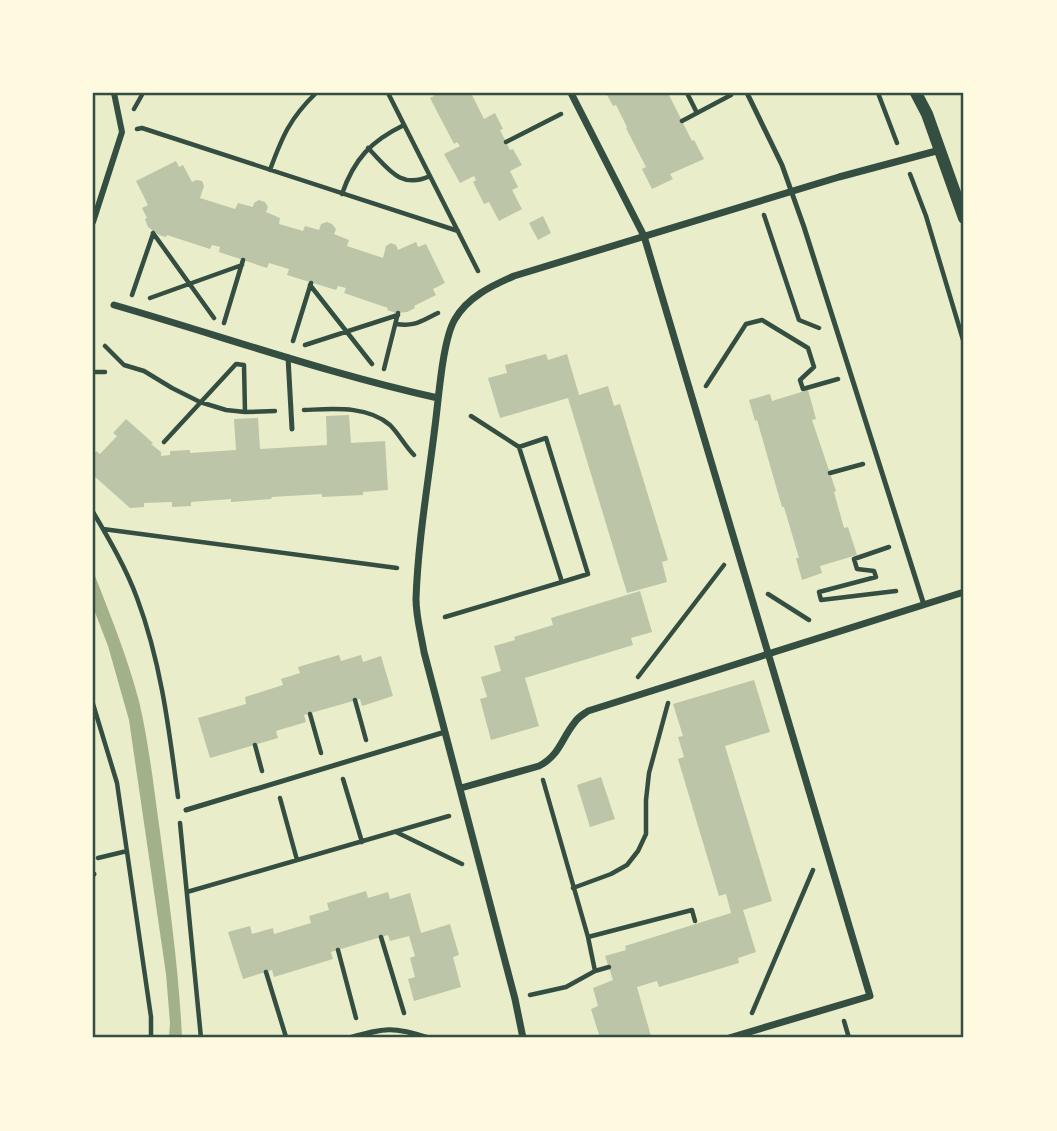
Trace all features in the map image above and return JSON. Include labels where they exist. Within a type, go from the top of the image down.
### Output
[{"type":"street","points":[[93,222],[122,132],[114,93]]},
{"type":"street","points":[[571,93],[644,236],[870,996],[729,1038]]},
{"type":"street","points":[[916,93],[927,114],[964,218]]},
{"type":"street","points":[[523,1038],[424,652],[416,602],[419,554],[438,398],[448,334],[453,321],[468,302],[496,283],[514,276],[792,191],[940,150]]},
{"type":"street","points":[[114,305],[289,353],[380,383],[438,398]]},
{"type":"street","points":[[461,788],[547,762],[555,755],[575,721],[588,711],[964,592]]},
{"type":"lane","points":[[747,93],[792,191],[924,605]]},
{"type":"lane","points":[[289,353],[292,429]]},
{"type":"lane","points":[[183,811],[445,732]]},
{"type":"lane","points":[[349,1038],[379,1029],[404,1031],[429,1038]]},
{"type":"path","points":[[270,170],[282,137],[301,107],[316,93]]},
{"type":"path","points":[[388,93],[478,271]]},
{"type":"path","points":[[687,93],[700,112]]},
{"type":"path","points":[[878,93],[926,216],[964,343]]},
{"type":"path","points":[[682,121],[731,95]]},
{"type":"path","points":[[506,142],[561,114]]},
{"type":"path","points":[[342,194],[351,170],[368,148],[404,125]]},
{"type":"path","points":[[122,132],[142,128],[458,231]]},
{"type":"path","points":[[368,148],[405,181],[413,182],[430,176]]},
{"type":"path","points":[[763,214],[773,240]]},
{"type":"path","points":[[128,307],[153,232],[189,283],[222,328],[243,263],[189,283],[128,307]]},
{"type":"path","points":[[289,353],[311,283],[379,373],[380,383]]},
{"type":"path","points":[[396,324],[414,325],[439,313]]},
{"type":"path","points":[[289,353],[398,314],[380,383]]},
{"type":"path","points":[[705,388],[746,324],[762,320],[808,348],[814,367],[800,380],[803,389],[829,382]]},
{"type":"path","points":[[105,346],[124,365],[145,371],[200,402],[226,410],[245,412],[338,409],[375,416],[388,423],[414,456]]},
{"type":"path","points":[[164,442],[236,364],[244,365],[245,412]]},
{"type":"path","points":[[93,372],[105,372]]},
{"type":"path","points":[[471,416],[519,447],[562,582]]},
{"type":"path","points":[[445,617],[588,574],[545,438],[519,447]]},
{"type":"path","points":[[830,473],[862,464]]},
{"type":"path","points":[[93,512],[137,597],[156,658],[178,799]]},
{"type":"path","points":[[103,528],[397,568]]},
{"type":"path","points":[[882,549],[854,559],[858,569],[874,571],[876,577],[819,593],[821,600],[896,591]]},
{"type":"path","points":[[633,683],[724,564]]},
{"type":"path","points":[[767,594],[809,620]]},
{"type":"path","points":[[355,700],[366,741]]},
{"type":"path","points":[[573,888],[627,865],[638,851],[646,834],[649,773],[669,700]]},
{"type":"path","points":[[93,704],[117,783],[151,1017],[150,1038]]},
{"type":"path","points":[[310,714],[322,755]]},
{"type":"path","points":[[255,745],[263,773]]},
{"type":"path","points":[[538,766],[588,937],[595,971]]},
{"type":"path","points":[[341,773],[362,842]]},
{"type":"path","points":[[278,792],[298,860]]},
{"type":"path","points":[[183,811],[187,892],[201,1038]]},
{"type":"path","points":[[187,892],[449,816]]},
{"type":"path","points":[[395,831],[462,864]]},
{"type":"path","points":[[93,859],[127,850]]},
{"type":"path","points":[[751,1015],[813,869]]},
{"type":"path","points":[[588,937],[692,910],[695,921]]},
{"type":"path","points":[[381,937],[404,1013]]},
{"type":"path","points":[[338,950],[356,1018]]},
{"type":"path","points":[[515,999],[566,987],[595,971],[609,967]]},
{"type":"path","points":[[266,972],[286,1037]]},
{"type":"shaded area","points":[[93,571],[129,668],[146,734],[173,935],[182,1038],[169,1038],[166,974],[129,720],[108,646],[93,607]]},
{"type":"building","points":[[432,93],[471,93],[484,119],[495,113],[510,150],[513,149],[522,165],[510,171],[518,187],[512,190],[522,209],[499,221],[489,202],[484,204],[473,182],[476,180],[474,176],[460,183],[444,154],[460,146],[457,142],[454,144],[430,98],[434,96]]},
{"type":"building","points":[[606,93],[668,93],[704,159],[670,174],[673,179],[652,189],[642,169],[646,167],[627,127],[616,105],[613,106]]},
{"type":"building","points":[[176,161],[179,167],[183,165],[192,182],[202,181],[204,186],[200,198],[235,209],[238,203],[253,207],[259,200],[265,202],[268,207],[266,212],[280,218],[279,224],[303,231],[305,226],[319,230],[321,224],[327,222],[336,229],[334,234],[349,240],[347,246],[383,258],[386,246],[391,243],[396,245],[398,250],[416,242],[418,247],[426,244],[445,283],[433,289],[436,295],[414,306],[415,308],[396,313],[344,293],[346,288],[338,286],[336,290],[287,275],[289,269],[269,263],[267,268],[219,252],[220,247],[212,245],[210,249],[167,235],[159,235],[148,227],[142,208],[148,205],[136,181]]},
{"type":"building","points":[[543,216],[551,233],[538,240],[529,223]]},
{"type":"building","points":[[546,354],[548,360],[567,354],[579,395],[608,386],[614,406],[620,404],[668,560],[662,562],[667,582],[627,593],[568,398],[500,418],[488,378],[507,373],[505,365]]},
{"type":"building","points":[[808,390],[816,419],[812,420],[836,491],[834,492],[844,528],[848,527],[857,555],[820,566],[822,573],[802,580],[796,558],[799,558],[784,507],[749,400],[770,394],[772,401]]},
{"type":"building","points":[[349,415],[351,443],[385,441],[388,490],[363,492],[363,495],[322,497],[322,494],[231,502],[231,499],[191,502],[191,506],[172,507],[172,502],[144,503],[144,507],[130,508],[93,475],[93,455],[96,451],[100,454],[117,436],[113,433],[126,419],[153,443],[151,444],[161,452],[161,456],[170,455],[170,451],[190,450],[190,453],[236,450],[234,419],[258,418],[260,449],[327,445],[326,416]]},
{"type":"building","points":[[640,591],[652,632],[631,638],[633,645],[525,678],[539,726],[491,740],[480,699],[487,697],[481,677],[501,671],[494,646],[553,625],[551,618]]},
{"type":"building","points":[[339,655],[341,661],[361,655],[363,662],[381,656],[393,696],[362,706],[360,699],[304,715],[306,722],[276,731],[278,738],[210,758],[198,718],[246,704],[245,697],[283,685],[281,679],[300,673],[298,667]]},
{"type":"building","points":[[754,680],[770,732],[725,746],[772,901],[743,910],[756,952],[738,958],[739,963],[659,987],[657,981],[637,987],[651,1036],[600,1038],[591,1009],[598,1006],[593,988],[613,980],[605,956],[626,950],[625,946],[731,913],[726,894],[719,896],[678,759],[684,757],[678,737],[683,736],[673,704]]},
{"type":"building","points":[[601,777],[615,819],[590,827],[577,785]]},
{"type":"building","points":[[366,891],[368,898],[388,892],[390,899],[410,893],[421,933],[450,924],[459,955],[453,957],[461,987],[414,1001],[408,979],[415,977],[410,958],[415,956],[409,936],[390,941],[388,935],[331,952],[333,959],[274,977],[272,970],[243,979],[228,932],[250,926],[252,934],[273,928],[274,934],[311,923],[309,916],[329,910],[327,903]]}]
